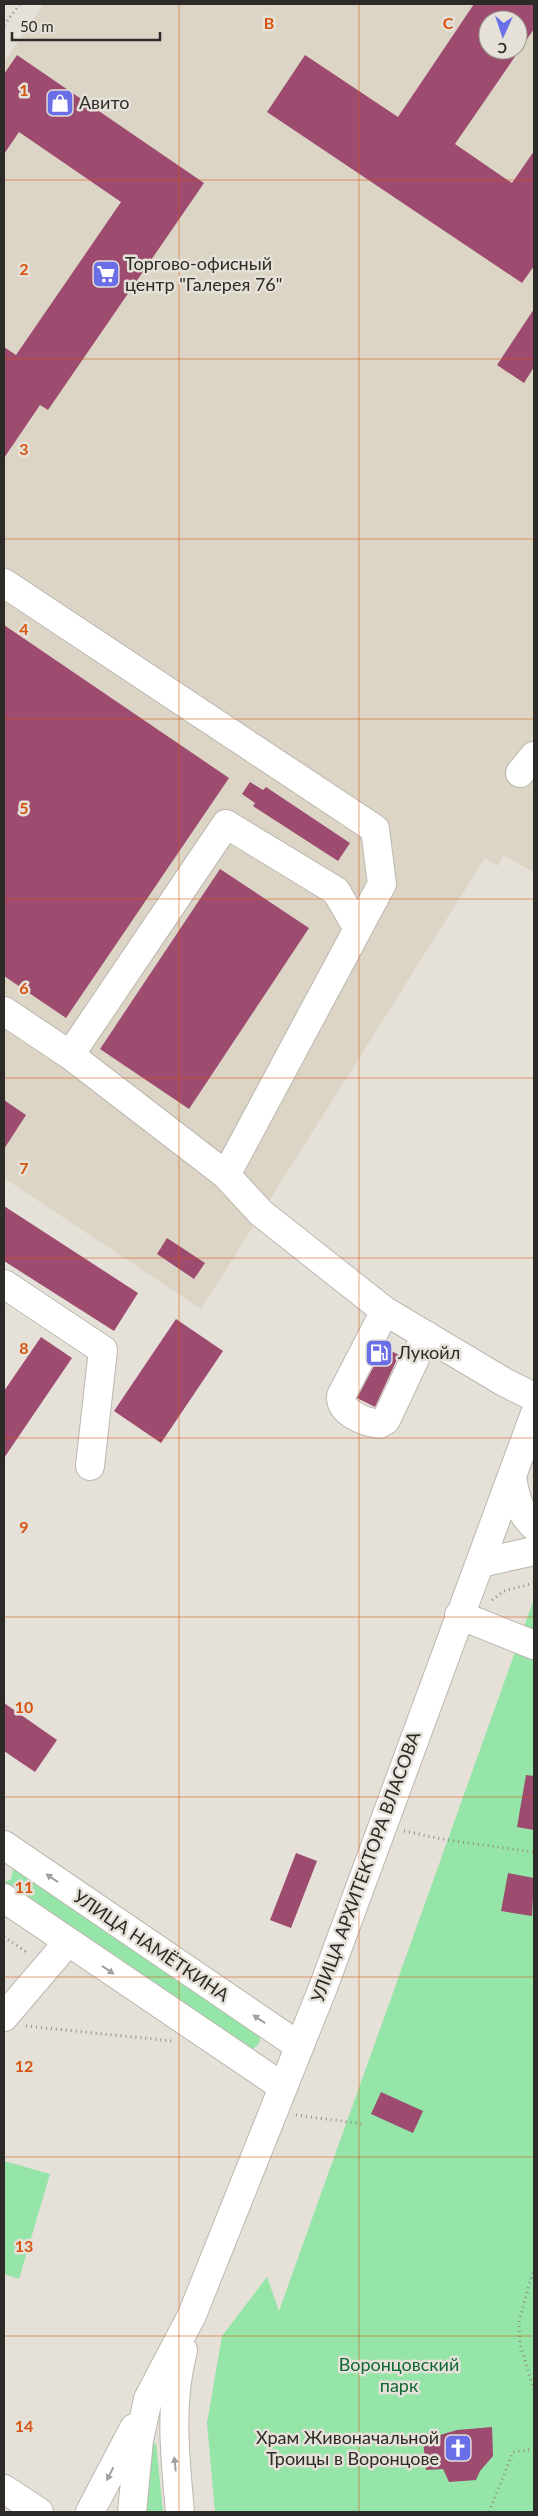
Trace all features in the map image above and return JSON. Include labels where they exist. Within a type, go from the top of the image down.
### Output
[{"type":"street","points":[[4,583],[375,829],[382,884],[226,1175]]},
{"type":"street","points":[[70,1055],[226,824],[336,892],[358,929]]},
{"type":"street","points":[[4,1011],[70,1055],[226,1175],[261,1213],[384,1311],[534,1398]]},
{"type":"street","points":[[4,1284],[103,1350],[90,1466]]},
{"type":"street","points":[[384,1311],[341,1396],[340,1403],[344,1409],[371,1423],[379,1424],[386,1420],[426,1335]]},
{"type":"street","name":"УЛИЦА АРХИТЕКТОРА ВЛАСОВА","points":[[192,2315],[299,2046],[534,1416]]},
{"type":"street","points":[[512,1477],[516,1502],[534,1526]]},
{"type":"street","points":[[480,1563],[534,1551]]},
{"type":"street","points":[[459,1615],[534,1645]]},
{"type":"street","name":"УЛИЦА НАМЁТКИНА","points":[[4,1845],[299,2046]]},
{"type":"street","points":[[4,1898],[283,2087]]},
{"type":"street","points":[[13,2006],[68,1942]]},
{"type":"street","points":[[90,2512],[192,2315]]},
{"type":"street","points":[[180,2512],[174,2450],[174,2404],[179,2366],[192,2315]]},
{"type":"street","points":[[132,2512],[139,2440],[148,2400]]},
{"type":"street","points":[[4,2489],[39,2512]]},
{"type":"path","points":[[4,25],[20,4]]},
{"type":"path","points":[[398,1829],[448,1840],[534,1852]]},
{"type":"path","points":[[13,2006],[178,2041]]},
{"type":"path","points":[[293,2115],[363,2124]]},
{"type":"path","points":[[534,2268],[519,2321],[520,2344],[534,2390]]},
{"type":"path","points":[[489,2512],[513,2452],[534,2449]]},
{"type":"shaded area","points":[[44,4],[534,4],[534,872],[504,856],[497,866],[485,858],[201,1309],[4,1178],[4,62]]},
{"type":"green space","name":"Воронцовский парк","points":[[534,1599],[534,2512],[215,2512],[207,2423],[222,2336],[267,2277],[279,2311]]},
{"type":"green space","points":[[14,1866],[260,2031],[258,2044],[254,2048],[247,2050],[4,1887],[4,1883],[11,1879]]},
{"type":"green space","points":[[4,2161],[50,2174],[19,2279],[4,2274]]},
{"type":"green space","points":[[152,2442],[156,2444],[163,2512],[142,2512]]},
{"type":"building","points":[[474,4],[534,4],[534,29],[528,38],[528,10],[478,10],[478,60],[513,60],[455,144],[512,183],[534,151],[534,266],[522,283],[267,112],[305,55],[398,117]]},
{"type":"building","name":"Торгово-офисный центр \"Галерея 76\"","points":[[17,55],[204,183],[48,410],[40,405],[4,458],[4,347],[16,355],[121,202],[19,132],[4,154],[4,74]]},
{"type":"building","points":[[534,309],[534,367],[524,383],[497,365]]},
{"type":"building","points":[[4,625],[229,778],[66,1018],[4,976]]},
{"type":"building","points":[[250,782],[263,790],[266,787],[350,843],[338,861],[253,806],[255,803],[242,794]]},
{"type":"building","points":[[220,869],[309,928],[189,1109],[100,1049]]},
{"type":"building","points":[[4,1100],[26,1115],[4,1149]]},
{"type":"building","points":[[4,1206],[138,1293],[114,1331],[4,1261]]},
{"type":"building","points":[[167,1238],[205,1263],[194,1279],[157,1254]]},
{"type":"building","points":[[176,1319],[223,1351],[161,1443],[114,1411]]},
{"type":"building","points":[[41,1337],[72,1358],[4,1458],[4,1391]]},
{"type":"building","points":[[384,1347],[399,1355],[375,1407],[357,1398]]},
{"type":"building","points":[[4,1703],[57,1740],[35,1772],[4,1751]]},
{"type":"building","points":[[526,1775],[534,1776],[534,1830],[517,1827]]},
{"type":"building","points":[[296,1853],[317,1861],[291,1928],[270,1920]]},
{"type":"building","points":[[508,1873],[534,1878],[532,1916],[501,1911]]},
{"type":"building","points":[[381,2092],[423,2111],[413,2133],[371,2114]]},
{"type":"building","name":"Храм Живоначальной Троицы в Воронцове","points":[[492,2427],[493,2456],[480,2471],[476,2480],[449,2482],[443,2469],[426,2470],[423,2440],[457,2430]]},
{"type":"place","name":"Авито","points":[[60,103]]},
{"type":"place","name":"Торгово-офисный центр \"Галерея 76\"","points":[[106,274]]},
{"type":"place","name":"Лукойл","points":[[379,1353]]},
{"type":"place","name":"Храм Живоначальной Троицы в Воронцове","points":[[458,2448]]}]
